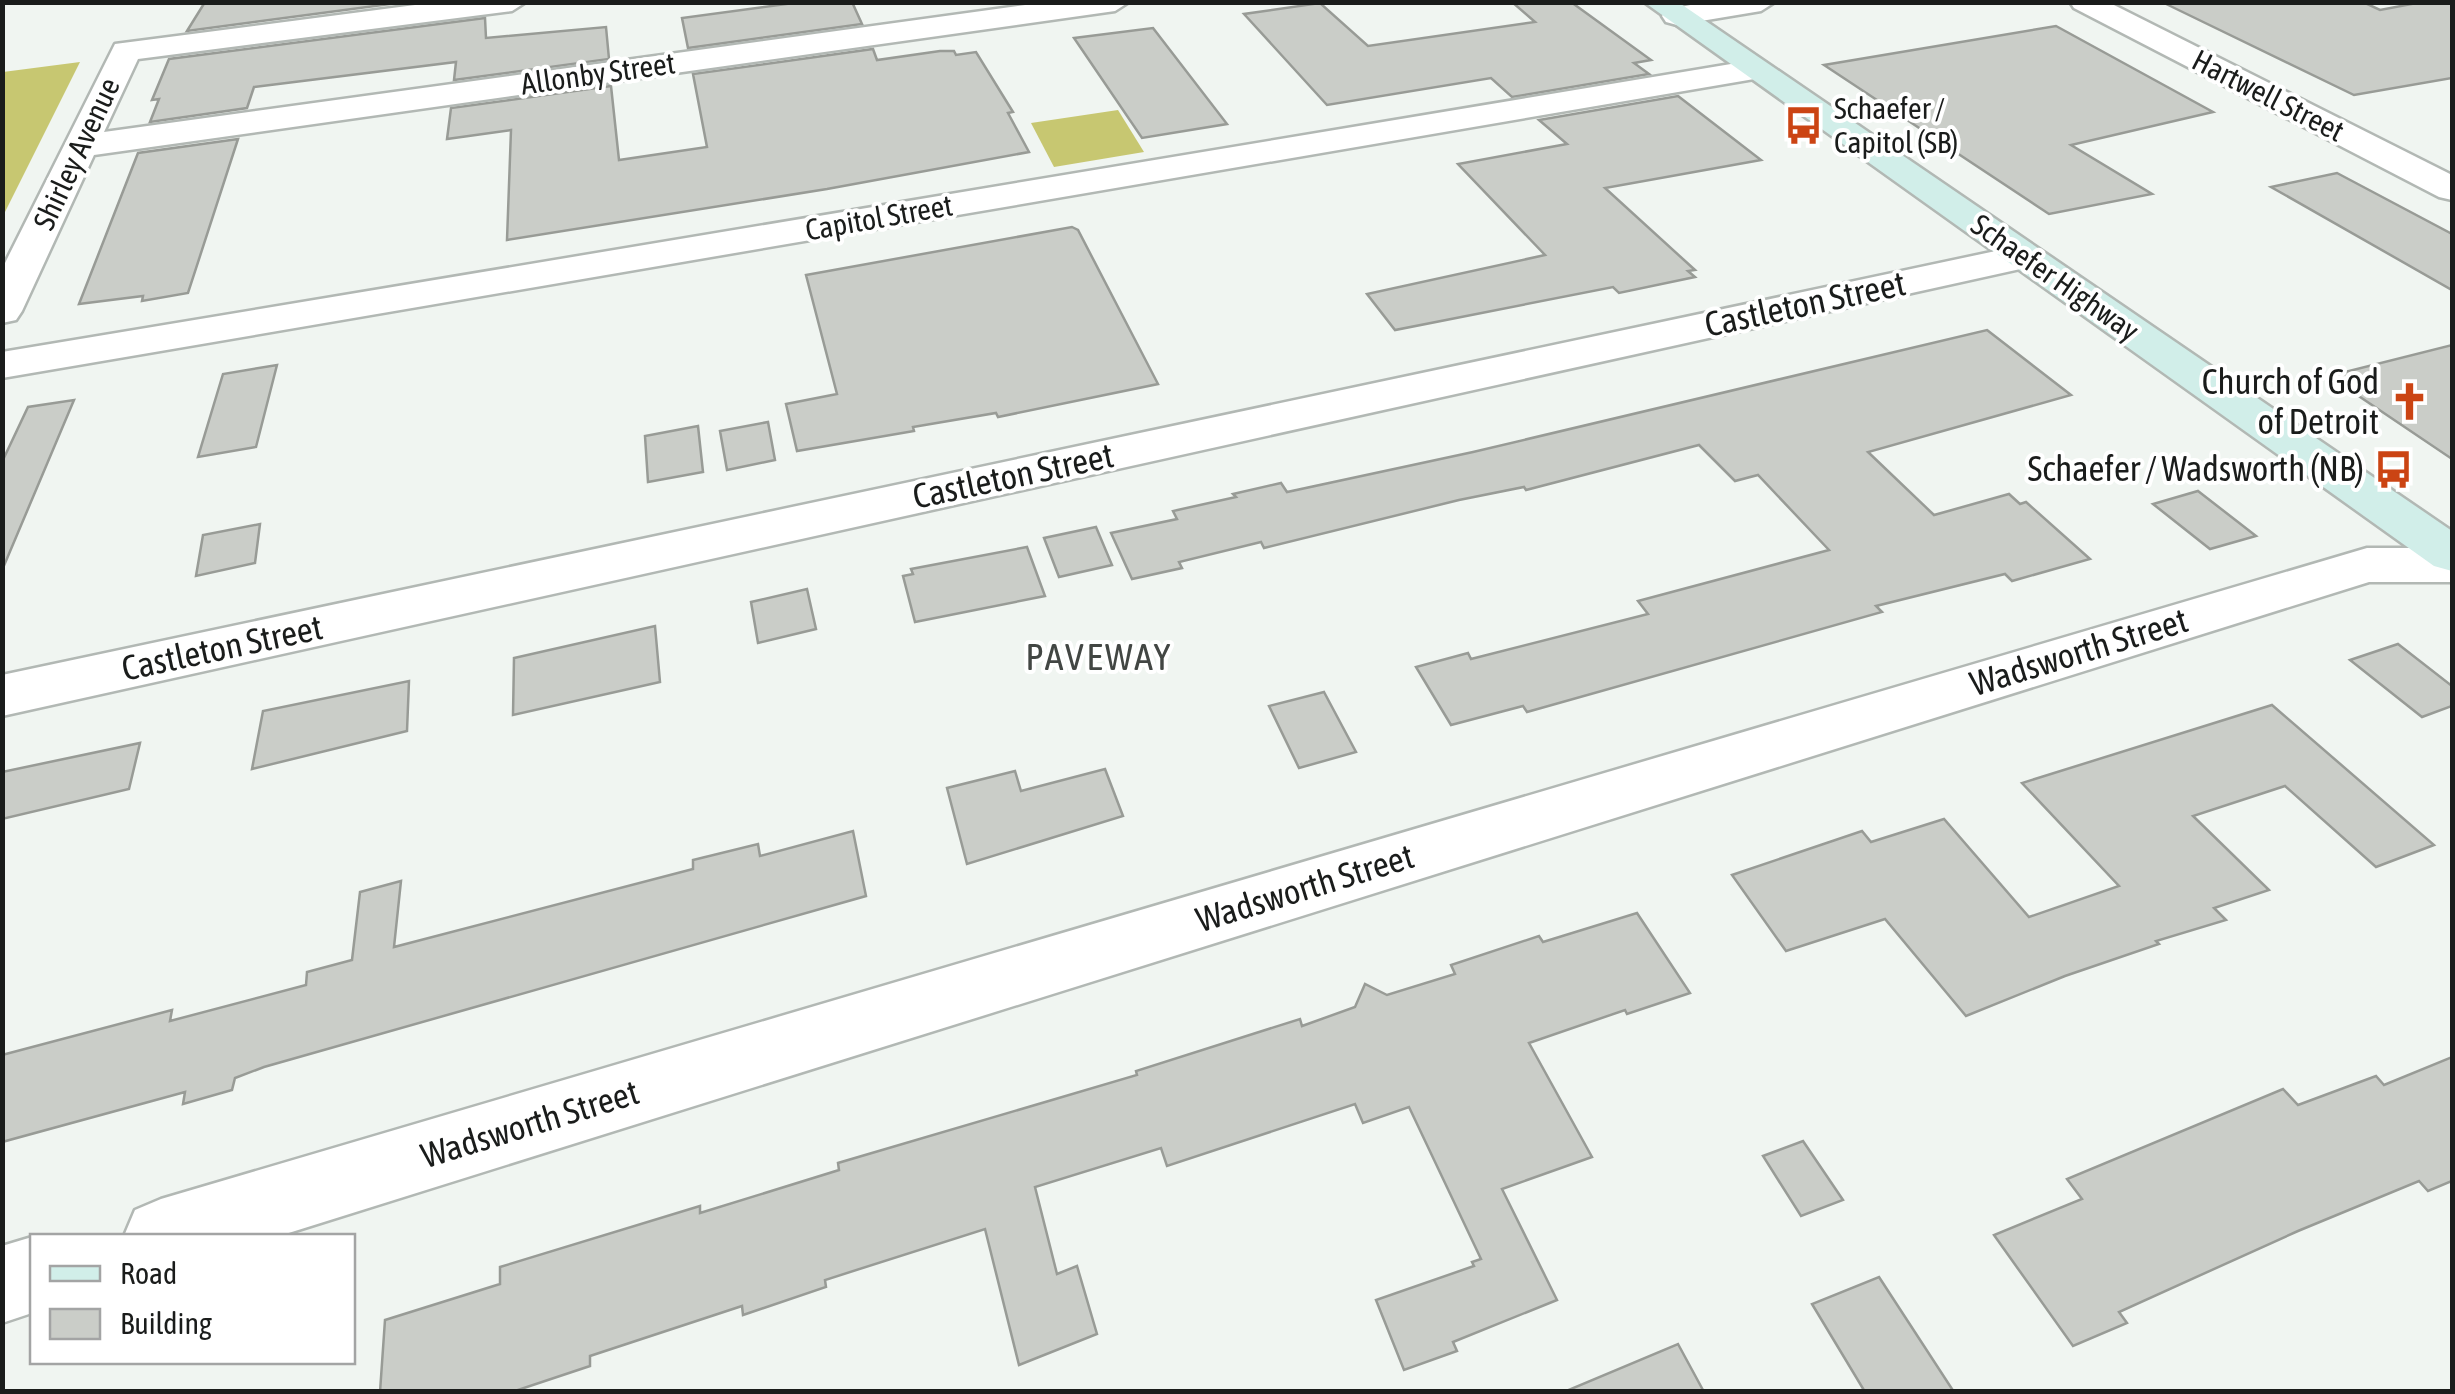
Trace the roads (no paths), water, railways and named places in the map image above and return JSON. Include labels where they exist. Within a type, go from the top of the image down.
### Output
[{"type":"street","name":"Shirley Avenue","points":[[2,311],[126,51],[512,2]]},
{"type":"street","name":"Allonby Street","points":[[80,146],[1115,2]]},
{"type":"street","points":[[1667,9],[1762,2]]},
{"type":"street","name":"Hartwell Street","points":[[2084,2],[2452,190]]},
{"type":"street","name":"Schaefer Highway","points":[[1667,9],[2452,554]]},
{"type":"street","name":"Capitol Street","points":[[2,366],[1756,70]]},
{"type":"street","name":"Castleton Street","points":[[2,696],[2024,257]]},
{"type":"street","name":"Wadsworth Street","points":[[167,1234],[2367,566],[2452,565]]},
{"type":"street","points":[[2,1285],[30,1277]]},
{"type":"place","name":"Schaefer / Capitol (SB)","points":[[1804,126]]},
{"type":"place","name":"Church of God of Detroit","points":[[2409,402]]},
{"type":"place","name":"Schaefer / Wadsworth (NB)","points":[[2394,469]]},
{"type":"district","name":"PAVEWAY","points":[[1099,657]]}]
